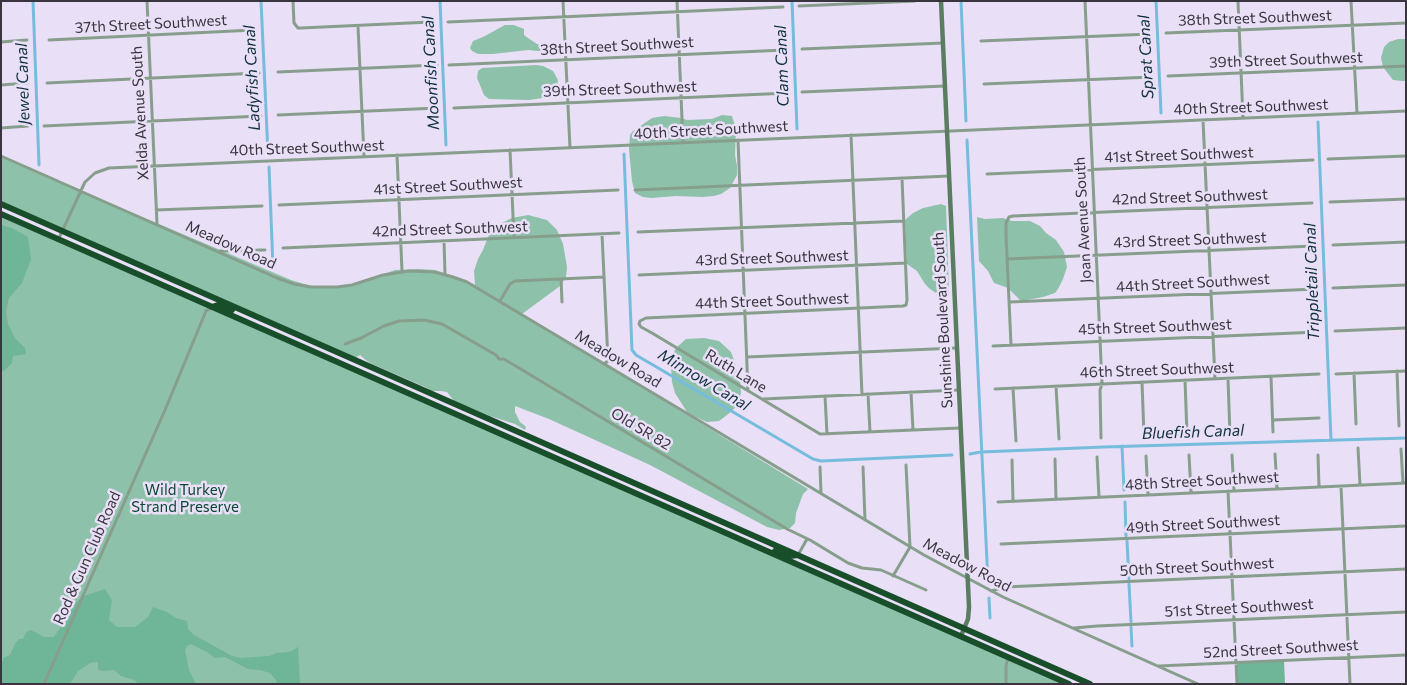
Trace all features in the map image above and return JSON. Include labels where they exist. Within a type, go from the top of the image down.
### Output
[{"type":"highway","points":[[1,204],[1090,684]]},
{"type":"highway","points":[[1,214],[1069,684]]},
{"type":"highway","points":[[212,307],[220,305],[265,324],[278,326]]},
{"type":"highway","points":[[283,338],[290,337],[332,354],[336,351]]},
{"type":"highway","points":[[340,363],[348,361],[385,377],[400,379]]},
{"type":"highway","points":[[727,533],[735,533],[790,556],[798,555]]},
{"type":"highway","points":[[798,565],[803,563],[809,564],[849,581],[858,582]]},
{"type":"street","name":"Xelda Avenue South","points":[[147,1],[156,224]]},
{"type":"street","points":[[293,1],[294,23],[298,28],[430,22]]},
{"type":"street","points":[[564,1],[570,148]]},
{"type":"street","points":[[677,1],[683,142]]},
{"type":"street","points":[[799,6],[915,1]]},
{"type":"street","name":"Sunshine Boulevard South","points":[[941,1],[968,579],[969,611],[961,636]]},
{"type":"street","name":"Joan Avenue South","points":[[1085,1],[1102,384],[1100,390],[1101,438]]},
{"type":"street","points":[[1238,1],[1243,118]]},
{"type":"street","points":[[1351,1],[1356,113]]},
{"type":"street","points":[[448,22],[783,7]]},
{"type":"street","name":"38th Street Southwest","points":[[1166,34],[1406,23]]},
{"type":"street","points":[[358,26],[364,156]]},
{"type":"street","name":"37th Street Southwest","points":[[48,40],[254,30]]},
{"type":"street","points":[[981,41],[1150,34]]},
{"type":"street","points":[[1,42],[27,40]]},
{"type":"street","points":[[802,49],[943,43]]},
{"type":"street","name":"38th Street Southwest","points":[[449,65],[785,50]]},
{"type":"street","points":[[278,72],[437,65]]},
{"type":"street","name":"39th Street Southwest","points":[[1168,76],[1406,66]]},
{"type":"street","points":[[48,83],[260,73]]},
{"type":"street","points":[[984,84],[1152,77]]},
{"type":"street","points":[[1,85],[27,84]]},
{"type":"street","points":[[802,92],[945,86]]},
{"type":"street","name":"39th Street Southwest","points":[[454,108],[788,93]]},
{"type":"street","points":[[278,115],[438,108]]},
{"type":"street","name":"40th Street Southwest","points":[[58,239],[80,191],[88,179],[94,173],[119,167],[1406,111]]},
{"type":"street","points":[[44,126],[261,116]]},
{"type":"street","points":[[1204,120],[1215,379]]},
{"type":"street","points":[[1,128],[28,126]]},
{"type":"street","points":[[851,135],[862,395]]},
{"type":"street","points":[[738,140],[748,391]]},
{"type":"street","points":[[510,150],[514,238]]},
{"type":"street","points":[[397,155],[402,271]]},
{"type":"street","name":"Meadow Road","points":[[1,156],[287,282],[325,288],[344,286],[402,271],[445,274],[467,282],[910,547],[968,579],[990,591],[1198,684]]},
{"type":"street","points":[[1328,159],[1406,156]]},
{"type":"street","name":"41st Street Southwest","points":[[987,174],[1312,160]]},
{"type":"street","points":[[635,190],[949,176]]},
{"type":"street","points":[[902,178],[906,264]]},
{"type":"street","name":"41st Street Southwest","points":[[279,205],[618,190]]},
{"type":"street","points":[[1330,202],[1406,199]]},
{"type":"street","name":"42nd Street Southwest","points":[[1008,259],[1006,223],[1009,217],[1013,216],[1312,203]]},
{"type":"street","points":[[156,210],[262,206]]},
{"type":"street","points":[[638,232],[904,221]]},
{"type":"street","name":"42nd Street Southwest","points":[[283,248],[619,233]]},
{"type":"street","points":[[602,234],[608,361],[604,364]]},
{"type":"street","points":[[444,241],[445,274]]},
{"type":"street","points":[[1333,245],[1406,242]]},
{"type":"street","name":"43rd Street Southwest","points":[[1008,259],[1314,246]]},
{"type":"street","points":[[217,251],[265,250]]},
{"type":"street","points":[[1008,259],[1011,345]]},
{"type":"street","name":"43rd Street Southwest","points":[[639,275],[906,264]]},
{"type":"street","name":"44th Street Southwest","points":[[640,320],[646,318],[903,306],[906,305],[908,300],[906,264]]},
{"type":"street","points":[[500,301],[510,284],[515,281],[604,277]]},
{"type":"street","points":[[561,279],[562,302]]},
{"type":"street","points":[[1333,288],[1406,285]]},
{"type":"street","name":"44th Street Southwest","points":[[1010,302],[1316,289]]},
{"type":"street","name":"Rod & Gun Club Road","points":[[44,684],[165,410],[206,311],[212,307]]},
{"type":"street","name":"Old SR 82","points":[[345,344],[399,321],[424,320],[442,324],[787,529],[856,566],[881,570],[926,590]]},
{"type":"street","name":"Ruth Lane","points":[[640,320],[639,324],[641,326],[820,434],[827,434]]},
{"type":"street","points":[[1335,331],[1406,328]]},
{"type":"street","name":"45th Street Southwest","points":[[993,346],[1318,332]]},
{"type":"street","points":[[747,357],[956,348]]},
{"type":"street","points":[[1397,371],[1399,426]]},
{"type":"street","points":[[1336,374],[1406,371]]},
{"type":"street","points":[[1354,373],[1356,424]]},
{"type":"street","name":"46th Street Southwest","points":[[995,389],[1319,374]]},
{"type":"street","points":[[1271,377],[1273,432]]},
{"type":"street","points":[[1228,379],[1230,435]]},
{"type":"street","points":[[1185,380],[1187,435]]},
{"type":"street","points":[[1142,382],[1144,436]]},
{"type":"street","points":[[1056,386],[1058,439]]},
{"type":"street","points":[[1013,388],[1016,441]]},
{"type":"street","points":[[762,399],[958,390]]},
{"type":"street","points":[[911,392],[913,430]]},
{"type":"street","points":[[868,394],[870,432]]},
{"type":"street","points":[[825,396],[827,434],[960,428]]},
{"type":"street","points":[[1273,420],[1319,418]]},
{"type":"street","points":[[1358,448],[1360,485]]},
{"type":"street","points":[[1401,448],[1405,483]]},
{"type":"street","points":[[1275,454],[1276,489]]},
{"type":"street","points":[[1232,455],[1234,491]]},
{"type":"street","points":[[1318,455],[1319,487]]},
{"type":"street","points":[[1146,456],[1148,495]]},
{"type":"street","points":[[1189,456],[1190,493]]},
{"type":"street","points":[[1097,457],[1099,497]]},
{"type":"street","points":[[1054,459],[1056,499]]},
{"type":"street","points":[[1012,460],[1014,501]]},
{"type":"street","points":[[893,576],[910,547],[906,465]]},
{"type":"street","points":[[863,467],[865,520]]},
{"type":"street","points":[[820,468],[821,494]]},
{"type":"street","name":"48th Street Southwest","points":[[998,502],[1405,483]]},
{"type":"street","points":[[1341,486],[1350,684]]},
{"type":"street","points":[[1228,491],[1237,684]]},
{"type":"street","name":"49th Street Southwest","points":[[1001,544],[1406,526]]},
{"type":"street","points":[[798,555],[807,539]]},
{"type":"street","name":"50th Street Southwest","points":[[990,591],[1005,587],[1406,568]]},
{"type":"street","name":"51st Street Southwest","points":[[1074,628],[1406,612]]},
{"type":"street","name":"52nd Street Southwest","points":[[1158,666],[1406,655]]},
{"type":"street","points":[[1006,684],[1008,657]]},
{"type":"green space","points":[[505,25],[514,25],[524,29],[524,35],[537,44],[552,48],[552,51],[528,50],[478,54],[472,51],[470,48],[473,41]]},
{"type":"green space","points":[[1406,39],[1406,81],[1393,80],[1383,67],[1381,58],[1384,47],[1389,42]]},
{"type":"green space","points":[[536,65],[553,71],[558,80],[557,86],[549,95],[543,98],[529,100],[489,99],[484,95],[477,78],[478,71],[482,68]]},
{"type":"green space","points":[[722,115],[732,116],[736,129],[735,155],[737,175],[730,188],[721,194],[702,197],[676,196],[651,198],[635,193],[629,149],[630,135],[633,131],[652,118],[664,116],[687,120],[712,119]]},
{"type":"green space","points":[[1,157],[291,280],[314,287],[341,287],[395,270],[419,269],[435,270],[475,285],[474,271],[478,259],[488,237],[496,226],[512,218],[528,215],[547,220],[557,230],[563,244],[567,267],[566,277],[560,286],[522,314],[808,489],[803,494],[796,513],[795,523],[790,528],[779,530],[767,527],[650,465],[549,419],[515,406],[515,412],[520,422],[526,427],[525,430],[515,424],[490,416],[454,401],[447,392],[432,391],[372,364],[360,355],[355,358],[1,202]]},
{"type":"green space","points":[[941,204],[946,206],[949,292],[945,294],[936,293],[930,289],[917,271],[907,264],[905,220],[923,208]]},
{"type":"green space","name":"Wild Turkey Strand Preserve","points":[[1,215],[1065,684],[48,684],[3,658],[1,666]]},
{"type":"green space","points":[[977,217],[1030,221],[1040,226],[1056,240],[1064,252],[1067,267],[1055,293],[1043,297],[1020,300],[1008,288],[994,283],[988,271],[979,261]]},
{"type":"green space","points":[[1,225],[12,228],[28,237],[31,259],[22,283],[9,298],[6,312],[8,324],[15,338],[25,348],[26,354],[13,356],[12,363],[4,371],[1,371]]},
{"type":"green space","points":[[704,338],[719,341],[731,352],[740,378],[741,393],[737,406],[719,421],[707,422],[687,412],[675,393],[672,382],[671,365],[676,348],[686,339]]},
{"type":"green space","points":[[105,589],[112,600],[109,620],[117,627],[135,627],[148,617],[153,607],[187,621],[188,629],[194,635],[232,656],[240,658],[269,656],[290,652],[298,647],[300,684],[277,684],[270,673],[248,669],[225,657],[215,658],[191,644],[185,650],[189,670],[196,684],[139,684],[134,680],[121,676],[114,670],[98,670],[98,662],[96,662],[90,663],[78,671],[70,684],[1,684],[3,658],[10,655],[15,644],[19,639],[23,639],[26,632],[31,630],[44,637],[54,637],[66,619],[68,606],[84,596]]},
{"type":"green space","points":[[1284,660],[1285,684],[1237,684],[1237,662]]},
{"type":"waterway","name":"Jewel Canal","points":[[33,1],[39,165]]},
{"type":"waterway","name":"Ladyfish Canal","points":[[261,1],[268,154]]},
{"type":"waterway","name":"Moonfish Canal","points":[[440,1],[446,145]]},
{"type":"waterway","name":"Clam Canal","points":[[792,1],[797,129]]},
{"type":"waterway","points":[[961,1],[966,121]]},
{"type":"waterway","name":"Sprat Canal","points":[[1156,1],[1161,113]]},
{"type":"waterway","name":"Trippletail Canal","points":[[1318,122],[1331,440]]},
{"type":"waterway","points":[[967,140],[988,583]]},
{"type":"waterway","name":"Minnow Canal","points":[[624,154],[632,350],[636,355],[813,459],[821,461],[952,455]]},
{"type":"waterway","name":"Ladyfish Canal","points":[[269,167],[273,267]]},
{"type":"waterway","name":"Bluefish Canal","points":[[970,454],[1104,447],[1406,438]]},
{"type":"waterway","points":[[1122,446],[1124,490]]},
{"type":"waterway","points":[[1125,502],[1126,536]]},
{"type":"waterway","points":[[1127,541],[1129,579]]},
{"type":"waterway","points":[[1129,584],[1131,622]]},
{"type":"waterway","points":[[989,598],[990,618]]},
{"type":"waterway","points":[[1131,627],[1132,646]]}]
